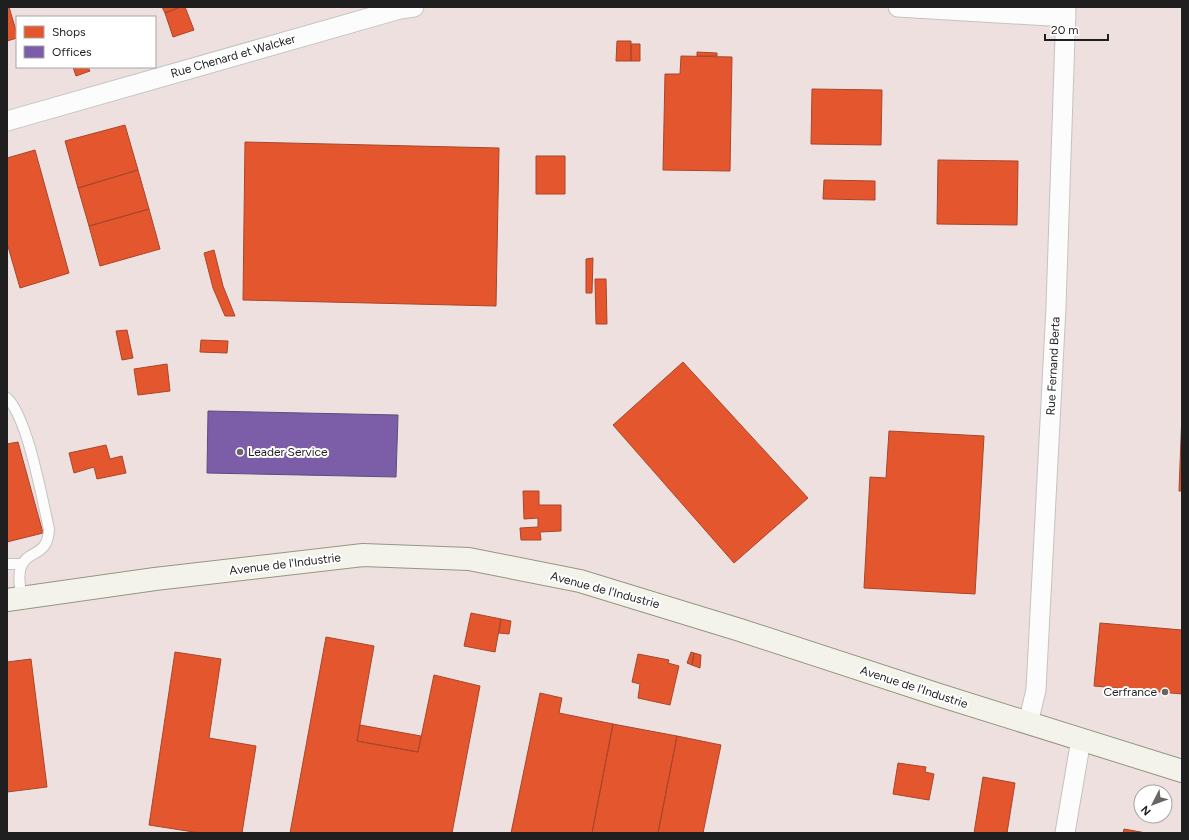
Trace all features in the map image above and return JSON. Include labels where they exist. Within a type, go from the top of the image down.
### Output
[{"type":"main road","name":"Avenue de l'Industrie","points":[[14,599],[155,579],[363,556],[470,559],[580,581],[740,630],[1082,741],[1182,771]]},
{"type":"street","name":"Rue Chenard et Walcker","points":[[7,121],[385,13],[414,7]]},
{"type":"street","points":[[898,7],[1066,12]]},
{"type":"street","name":"Rue Fernand Berta","points":[[1028,723],[1036,690],[1056,307],[1066,12]]},
{"type":"street","points":[[1065,833],[1082,741]]},
{"type":"lane","points":[[7,398],[17,413],[27,440],[49,529],[47,544],[21,564],[14,599]]},
{"type":"lane","points":[[7,564],[21,564]]},
{"type":"shaded area","points":[[7,7],[1182,7],[1182,833],[7,833]]},
{"type":"building: Shops","points":[[7,7],[9,7],[16,31],[16,38],[7,41]]},
{"type":"building: Shops","points":[[162,7],[180,7],[165,13]]},
{"type":"building: Shops","points":[[180,7],[185,7],[194,30],[173,37],[165,13]]},
{"type":"building: Shops","points":[[617,41],[631,41],[631,61],[616,61]]},
{"type":"building: Shops","points":[[631,44],[640,44],[640,61],[631,61]]},
{"type":"building: Shops","points":[[697,52],[717,53],[717,56],[697,56]]},
{"type":"building: Shops","points":[[681,56],[732,57],[730,171],[663,170],[665,74],[680,74]]},
{"type":"building: Shops","points":[[73,68],[88,68],[90,71],[76,76]]},
{"type":"building: Shops","points":[[812,89],[882,90],[881,145],[811,144]]},
{"type":"building: Shops","points":[[125,125],[138,170],[78,188],[65,141]]},
{"type":"building: Shops","points":[[245,142],[499,148],[496,306],[243,300]]},
{"type":"building: Shops","points":[[35,150],[69,273],[20,288],[7,243],[7,158]]},
{"type":"building: Shops","points":[[536,156],[565,156],[565,194],[536,194]]},
{"type":"building: Shops","points":[[938,160],[1018,161],[1017,225],[937,224]]},
{"type":"building: Shops","points":[[138,170],[149,209],[89,226],[78,188]]},
{"type":"building: Shops","points":[[824,180],[875,181],[875,200],[823,199]]},
{"type":"building: Shops","points":[[149,209],[160,249],[100,266],[89,226]]},
{"type":"building: Shops","points":[[214,250],[223,286],[235,316],[225,316],[213,288],[204,253]]},
{"type":"building: Shops","points":[[593,258],[592,293],[586,293],[586,259]]},
{"type":"building: Shops","points":[[595,279],[606,279],[607,324],[596,324]]},
{"type":"building: Shops","points":[[127,330],[133,358],[122,360],[116,331]]},
{"type":"building: Shops","points":[[201,340],[228,341],[227,353],[200,352]]},
{"type":"building: Shops","points":[[683,362],[808,498],[734,563],[613,425]]},
{"type":"building: Shops","points":[[167,364],[170,391],[138,395],[134,369]]},
{"type":"building: Shops","points":[[1182,413],[1182,491],[1179,491]]},
{"type":"building: Shops","points":[[889,431],[984,436],[975,594],[864,588],[870,477],[886,478]]},
{"type":"building: Shops","points":[[18,442],[43,533],[7,542],[7,444]]},
{"type":"building: Shops","points":[[106,445],[110,459],[122,456],[126,473],[97,479],[94,467],[74,473],[69,453]]},
{"type":"building: Shops","points":[[523,491],[539,491],[539,505],[561,505],[561,531],[540,532],[541,540],[521,540],[520,528],[538,527],[538,518],[524,519]]},
{"type":"building: Shops","points":[[471,613],[501,619],[495,652],[464,646]]},
{"type":"building: Shops","points":[[501,619],[511,621],[509,634],[499,633]]},
{"type":"building: Shops","points":[[1100,623],[1182,630],[1182,694],[1094,686]]},
{"type":"building: Shops","points":[[326,637],[374,646],[357,741],[418,752],[434,675],[480,686],[452,833],[290,833]]},
{"type":"building: Shops","points":[[175,652],[221,659],[209,738],[256,746],[242,833],[200,833],[149,825]]},
{"type":"building: Shops","points":[[691,652],[694,653],[692,665],[687,663]]},
{"type":"building: Shops","points":[[694,653],[701,655],[700,668],[692,665]]},
{"type":"building: Shops","points":[[638,654],[669,660],[668,663],[679,666],[670,705],[638,698],[640,684],[632,682]]},
{"type":"building: Shops","points":[[31,659],[47,787],[7,792],[7,662]]},
{"type":"building: Shops","points":[[540,693],[562,698],[559,713],[613,724],[592,833],[511,833]]},
{"type":"building: Shops","points":[[613,724],[677,736],[658,833],[592,833]]},
{"type":"building: Shops","points":[[360,725],[421,736],[418,752],[357,741]]},
{"type":"building: Shops","points":[[677,736],[721,745],[703,833],[658,833]]},
{"type":"building: Shops","points":[[898,763],[926,767],[925,772],[934,774],[929,800],[893,794]]},
{"type":"building: Shops","points":[[983,777],[1015,783],[1007,833],[974,833]]},
{"type":"building: Shops","points":[[1124,829],[1146,833],[1123,833]]},
{"type":"building: Offices","points":[[208,411],[398,415],[396,477],[207,473]]},
{"type":"place","name":"Leader Service","points":[[240,452]]},
{"type":"place","name":"Cerfrance","points":[[1165,692]]}]
